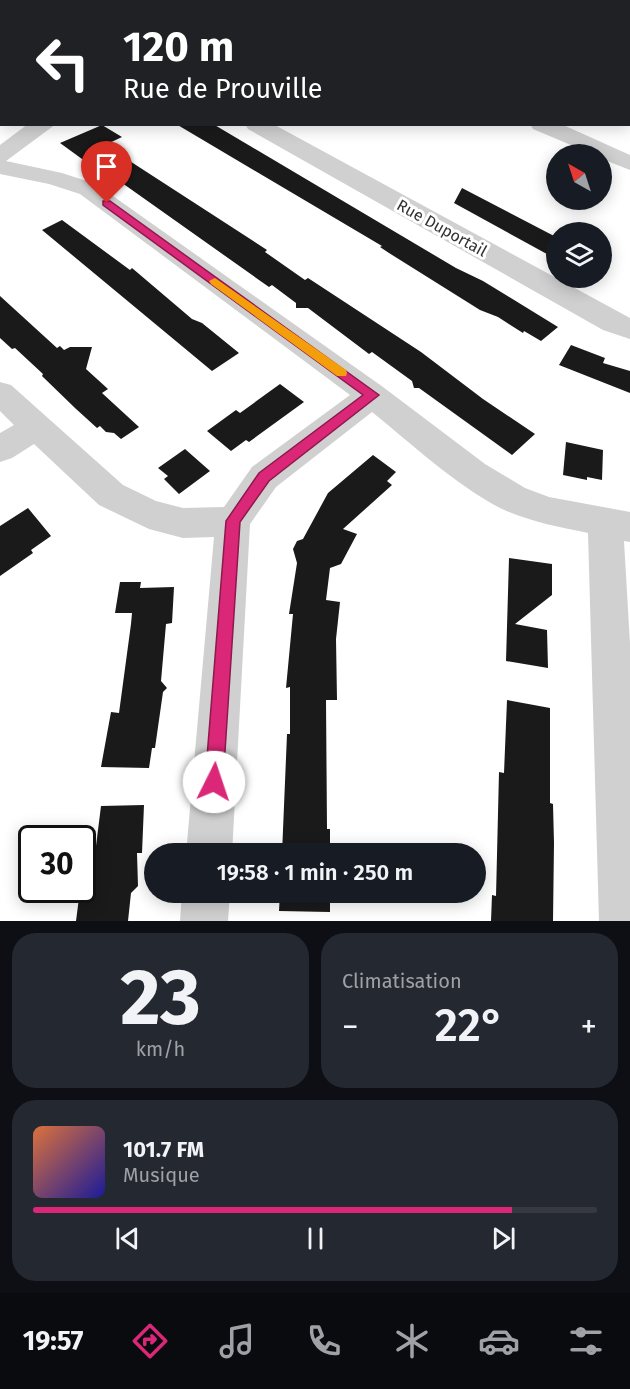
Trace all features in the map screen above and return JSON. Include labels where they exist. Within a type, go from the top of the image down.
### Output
[{"type":"street","points":[[0,156],[41,126]]},
{"type":"street","name":"Rue Duportail","points":[[260,126],[603,317],[630,328]]},
{"type":"street","points":[[279,137],[299,126]]},
{"type":"street","points":[[548,126],[630,163]]},
{"type":"street","points":[[0,167],[54,178],[88,189],[372,395],[473,474],[513,498],[549,511],[618,525],[625,825],[623,921]]},
{"type":"street","points":[[0,393],[111,495],[149,514],[183,523],[233,521]]},
{"type":"street","points":[[210,843],[233,521],[264,477],[372,395]]},
{"type":"street","points":[[0,449],[36,426]]},
{"type":"street","points":[[204,921],[205,903]]},
{"type":"building","points":[[100,126],[122,137],[105,145],[267,250],[265,252],[305,280],[308,278],[421,352],[483,399],[535,434],[512,455],[419,388],[414,388],[412,381],[372,352],[369,354],[308,308],[296,308],[296,303],[272,285],[269,287],[108,173],[104,175],[60,143]]},
{"type":"building","points":[[179,126],[216,126],[558,327],[541,341],[524,331],[523,333],[498,317],[480,310],[380,247],[382,246]]},
{"type":"building","points":[[462,188],[546,232],[546,254],[454,203]]},
{"type":"building","points":[[62,220],[130,270],[132,268],[192,319],[202,323],[239,353],[212,371],[42,230]]},
{"type":"building","points":[[0,296],[57,348],[60,346],[64,350],[70,347],[92,347],[86,369],[108,389],[102,393],[139,427],[121,439],[114,433],[106,432],[100,426],[97,428],[15,348],[12,349],[0,338]]},
{"type":"building","points":[[571,345],[605,358],[603,363],[630,371],[630,393],[559,365]]},
{"type":"building","points":[[280,384],[304,402],[249,442],[246,440],[231,451],[207,431],[236,410],[240,413]]},
{"type":"building","points":[[566,442],[603,450],[602,480],[587,477],[587,480],[563,475]]},
{"type":"building","points":[[185,449],[210,471],[179,494],[164,479],[168,476],[158,468]]},
{"type":"building","points":[[373,455],[396,472],[387,481],[392,485],[343,529],[357,534],[341,564],[330,568],[326,600],[340,602],[336,639],[337,700],[326,700],[327,829],[330,829],[330,843],[282,843],[287,734],[290,734],[290,687],[286,688],[293,614],[289,614],[297,563],[293,549],[297,541],[303,539],[328,493]]},
{"type":"building","points":[[28,508],[51,536],[31,550],[33,553],[0,576],[0,526]]},
{"type":"building","points":[[509,558],[552,564],[552,595],[515,624],[547,630],[548,668],[506,661]]},
{"type":"building","points":[[120,582],[141,582],[140,588],[174,587],[172,623],[166,624],[161,681],[167,688],[163,692],[155,748],[152,748],[149,768],[101,767],[111,712],[119,713],[131,624],[132,613],[115,613]]},
{"type":"building","points":[[507,700],[550,708],[550,803],[553,804],[554,843],[553,921],[491,921],[492,895],[496,896],[499,772],[504,773]]},
{"type":"building","points":[[144,805],[142,853],[137,853],[138,886],[131,893],[128,921],[76,921],[78,903],[96,903],[96,846],[101,806]]},
{"type":"building","points":[[279,903],[330,903],[330,912],[279,911]]},
{"type":"slow traffic","points":[[215,281],[341,373]]},
{"type":"route","points":[[107,203],[372,395],[264,477],[233,521],[214,782]]}]
